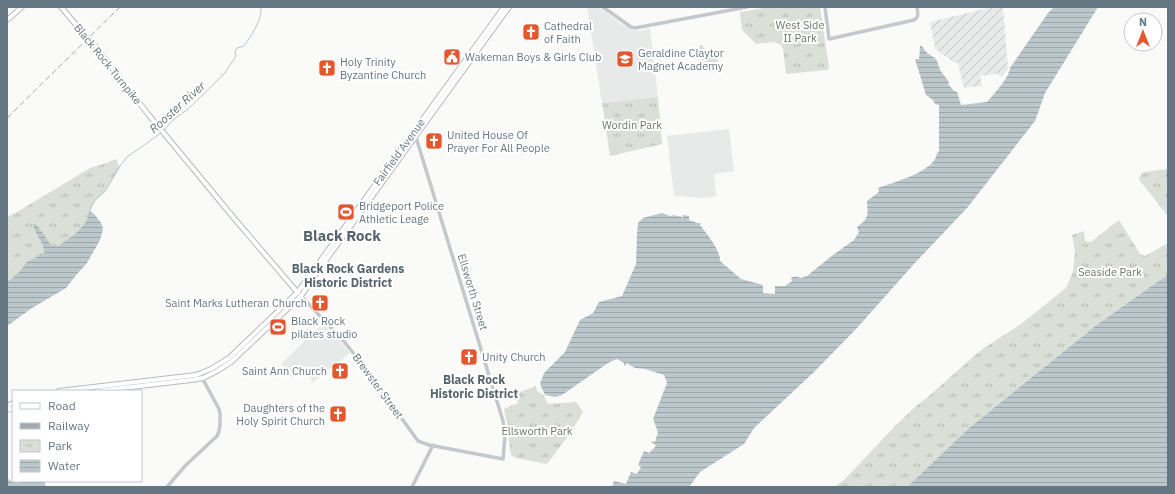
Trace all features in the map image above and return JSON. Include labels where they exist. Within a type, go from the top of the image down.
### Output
[{"type":"main road","points":[[7,20],[22,7]]},
{"type":"main road","name":"Black Rock Turnpike","points":[[61,7],[94,45],[154,121]]},
{"type":"main road","name":"Fairfield Avenue","points":[[431,111],[504,7]]},
{"type":"main road","name":"Fairfield Avenue","points":[[106,390],[191,380],[202,376],[229,358],[299,294],[414,134],[509,7]]},
{"type":"main road","name":"Brewster Street","points":[[154,121],[232,217],[299,294]]},
{"type":"main road","name":"Fairfield Avenue","points":[[81,390],[172,378],[202,376]]},
{"type":"street","points":[[604,7],[631,27],[635,28],[747,7]]},
{"type":"street","points":[[825,7],[829,39],[914,20],[917,17],[918,7]]},
{"type":"street","name":"Ellsworth Street","points":[[414,134],[503,421],[505,439],[504,459]]},
{"type":"street","name":"Brewster Street","points":[[299,294],[342,339],[363,365],[416,439],[421,443],[504,459]]},
{"type":"street","points":[[167,487],[185,466],[215,438],[219,431],[219,408],[202,376]]},
{"type":"street","points":[[412,487],[433,445]]},
{"type":"shaded area","name":"Geraldine Claytor Magnet Academy","points":[[587,7],[599,7],[624,26],[632,30],[637,31],[646,30],[647,28],[650,29],[658,97],[602,103]]},
{"type":"shaded area","points":[[993,7],[1003,7],[1008,69],[1002,77],[997,74],[980,76],[982,86],[964,88],[958,63],[955,63],[935,49],[930,22]]},
{"type":"shaded area","points":[[729,129],[734,171],[714,174],[716,196],[704,198],[674,196],[667,136]]},
{"type":"shaded area","points":[[323,323],[350,353],[313,382],[302,369],[290,377],[284,366],[281,364]]},
{"type":"green space","name":"West Side II Park","points":[[770,7],[820,7],[829,68],[827,70],[786,74],[783,49],[781,45],[774,42],[756,44],[742,30],[740,12]]},
{"type":"green space","points":[[701,45],[718,60],[718,63],[713,68],[694,53]]},
{"type":"green space","name":"Wordin Park","points":[[658,97],[662,144],[610,156],[602,103]]},
{"type":"green space","points":[[116,159],[120,168],[105,192],[96,200],[91,209],[89,217],[90,225],[7,297],[7,217],[90,168]]},
{"type":"green space","points":[[1168,169],[1168,216],[1139,178],[1144,172]]},
{"type":"green space","name":"Seaside Park","points":[[1119,220],[1140,254],[1145,256],[1168,243],[1168,276],[1160,280],[1098,324],[969,428],[907,487],[834,487],[844,480],[915,407],[981,350],[1021,324],[1066,288],[1073,272],[1075,251],[1072,235],[1084,231],[1085,241],[1091,242]]},
{"type":"green space","name":"Ellsworth Park","points":[[536,386],[537,391],[544,396],[548,404],[576,402],[583,412],[571,432],[547,464],[516,458],[511,455],[504,409],[518,403],[515,394]]},
{"type":"water","points":[[1054,7],[1098,7],[1045,93],[1035,121],[967,208],[913,265],[857,328],[813,373],[754,428],[744,444],[700,472],[689,487],[612,487],[614,481],[626,484],[631,472],[637,474],[641,467],[638,465],[644,451],[649,453],[656,446],[651,441],[655,442],[658,432],[653,419],[667,383],[664,375],[645,369],[635,368],[628,364],[628,362],[625,366],[624,363],[617,359],[608,363],[562,395],[555,397],[545,395],[540,384],[544,373],[565,352],[580,320],[593,313],[599,302],[622,296],[636,264],[638,223],[643,218],[662,213],[670,216],[673,215],[682,217],[682,221],[683,215],[689,216],[689,220],[701,223],[700,225],[716,247],[720,261],[741,279],[763,285],[763,293],[775,294],[775,286],[785,286],[792,281],[792,277],[801,278],[807,276],[854,240],[859,232],[857,227],[866,219],[867,216],[867,201],[879,192],[878,188],[922,171],[935,160],[937,153],[939,152],[939,105],[935,104],[933,100],[926,95],[915,59],[919,59],[921,45],[926,52],[936,59],[940,70],[949,82],[948,84],[954,91],[957,92],[961,105],[987,102],[1004,81],[1010,68],[1048,13]]},
{"type":"water","points":[[90,211],[101,223],[103,229],[100,240],[87,263],[66,288],[32,308],[7,326],[7,282],[17,275],[27,262],[44,253],[33,224],[37,225],[51,245],[58,246],[80,230],[87,220]]},
{"type":"water","points":[[1168,276],[1168,487],[907,487],[969,428],[1098,324],[1160,280]]},
{"type":"water","points":[[7,477],[10,481],[18,483],[44,482],[46,487],[7,487]]},
{"type":"waterway","name":"Rooster River","points":[[164,131],[170,123],[187,110],[224,74],[236,56],[235,51],[237,48],[244,46],[256,27],[260,17],[261,7]]},
{"type":"waterway","name":"Rooster River","points":[[90,211],[95,200],[106,190],[117,170],[127,157],[161,133]]},
{"type":"railway","points":[[7,118],[120,7]]},
{"type":"place","name":"Cathedral of Faith","points":[[531,32]]},
{"type":"place","name":"Wakeman Boys & Girls Club","points":[[452,57]]},
{"type":"place","name":"Geraldine Claytor Magnet Academy","points":[[625,59]]},
{"type":"place","name":"Holy Trinity Byzantine Church","points":[[327,68]]},
{"type":"place","name":"United House Of Prayer For All People","points":[[434,141]]},
{"type":"place","name":"Bridgeport Police Athletic Leage","points":[[346,212]]},
{"type":"place","name":"Saint Marks Lutheran Church","points":[[320,303]]},
{"type":"place","name":"Black Rock pilates studio","points":[[278,327]]},
{"type":"place","name":"Unity Church","points":[[469,357]]},
{"type":"place","name":"Saint Ann Church","points":[[340,371]]},
{"type":"place","name":"Daughters of the Holy Spirit Church","points":[[338,414]]},
{"type":"district","name":"Black Rock","points":[[342,235]]},
{"type":"district","name":"Black Rock Gardens Historic District","points":[[348,275]]},
{"type":"district","name":"Black Rock Historic District","points":[[474,386]]}]
